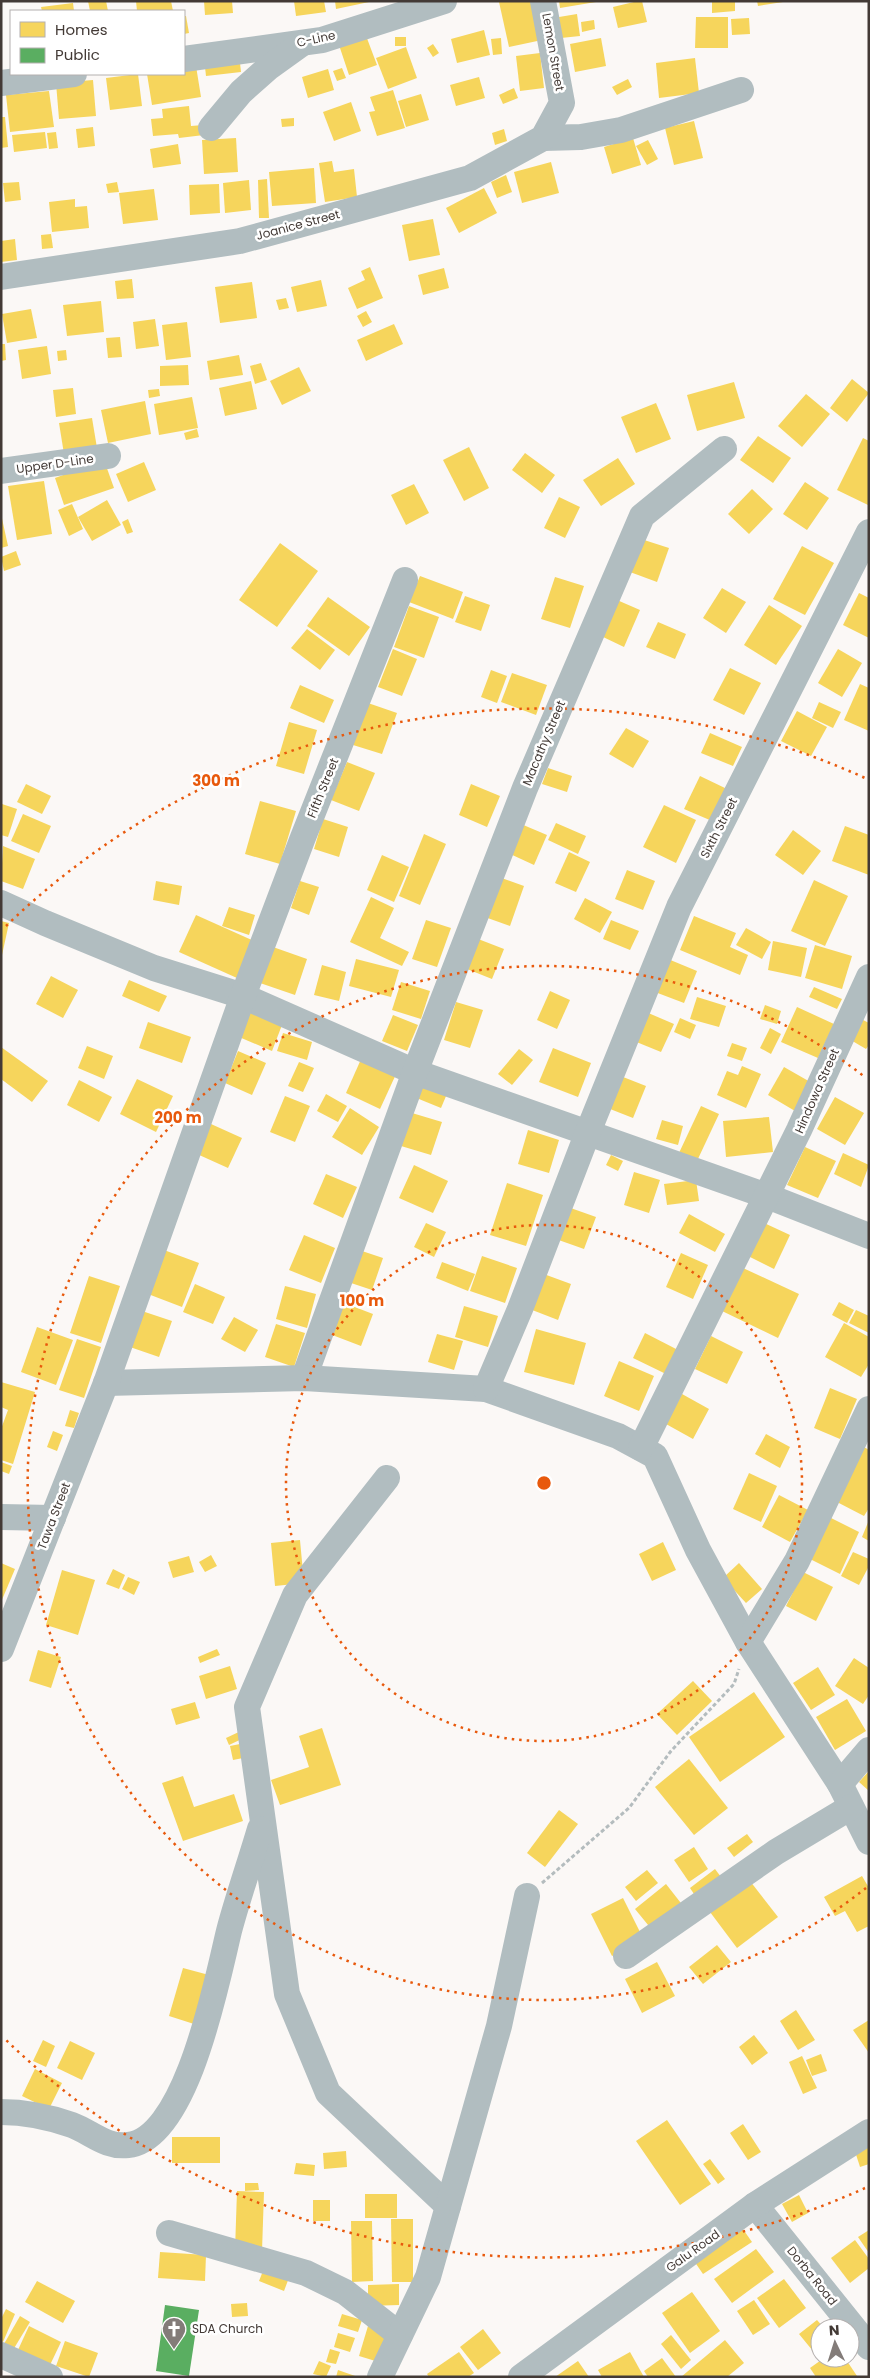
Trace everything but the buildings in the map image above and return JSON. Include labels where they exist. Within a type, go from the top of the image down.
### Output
[{"type":"street","name":"C-Line","points":[[185,59],[322,40],[444,1]]},
{"type":"street","name":"Lemon Street","points":[[543,1],[562,103],[543,138]]},
{"type":"street","points":[[211,128],[241,92],[268,68],[303,43]]},
{"type":"street","points":[[1,83],[66,75]]},
{"type":"street","points":[[543,138],[581,137],[621,130],[741,90]]},
{"type":"street","name":"Joanice Street","points":[[1,277],[240,241],[470,178],[543,138]]},
{"type":"street","name":"Macathy Street","points":[[304,1378],[415,1072],[525,788],[642,516],[724,449]]},
{"type":"street","name":"Upper D-Line","points":[[1,471],[108,456]]},
{"type":"street","name":"Sixth Street","points":[[486,1389],[520,1309],[588,1132],[679,907],[869,532]]},
{"type":"street","name":"Fifth Street","points":[[106,1383],[243,996],[302,840],[405,580]]},
{"type":"street","points":[[1,903],[154,968],[243,996],[415,1072],[588,1132],[765,1200],[869,1236]]},
{"type":"street","name":"Hindowa Street","points":[[641,1448],[765,1200],[869,977]]},
{"type":"street","points":[[106,1383],[304,1378],[486,1389],[618,1436],[655,1456],[698,1550],[748,1642],[846,1795],[869,1842]]},
{"type":"street","name":"Tawa Street","points":[[1,1649],[106,1383]]},
{"type":"street","points":[[748,1642],[797,1561],[869,1409]]},
{"type":"street","points":[[387,1478],[295,1595],[247,1707],[287,1994],[328,2093],[448,2206]]},
{"type":"street","points":[[1,1517],[53,1518]]},
{"type":"street","points":[[626,1956],[776,1852],[846,1795],[869,1750]]},
{"type":"street","points":[[1,2112],[22,2112],[73,2126],[107,2144],[128,2145],[150,2138],[165,2118],[190,2073],[263,1819]]},
{"type":"street","points":[[380,2377],[428,2277],[499,2026],[526,1896]]},
{"type":"street","name":"Galu Road","points":[[521,2377],[755,2205],[869,2132]]},
{"type":"street","name":"Dorba Road","points":[[755,2205],[869,2347]]},
{"type":"street","points":[[169,2233],[306,2273],[346,2292],[400,2335]]},
{"type":"street","points":[[1,2354],[50,2377]]},
{"type":"path","points":[[526,1896],[629,1808],[671,1751],[734,1684],[748,1642]]},
{"type":"place","name":"SDA Church","points":[[174,2350]]}]
